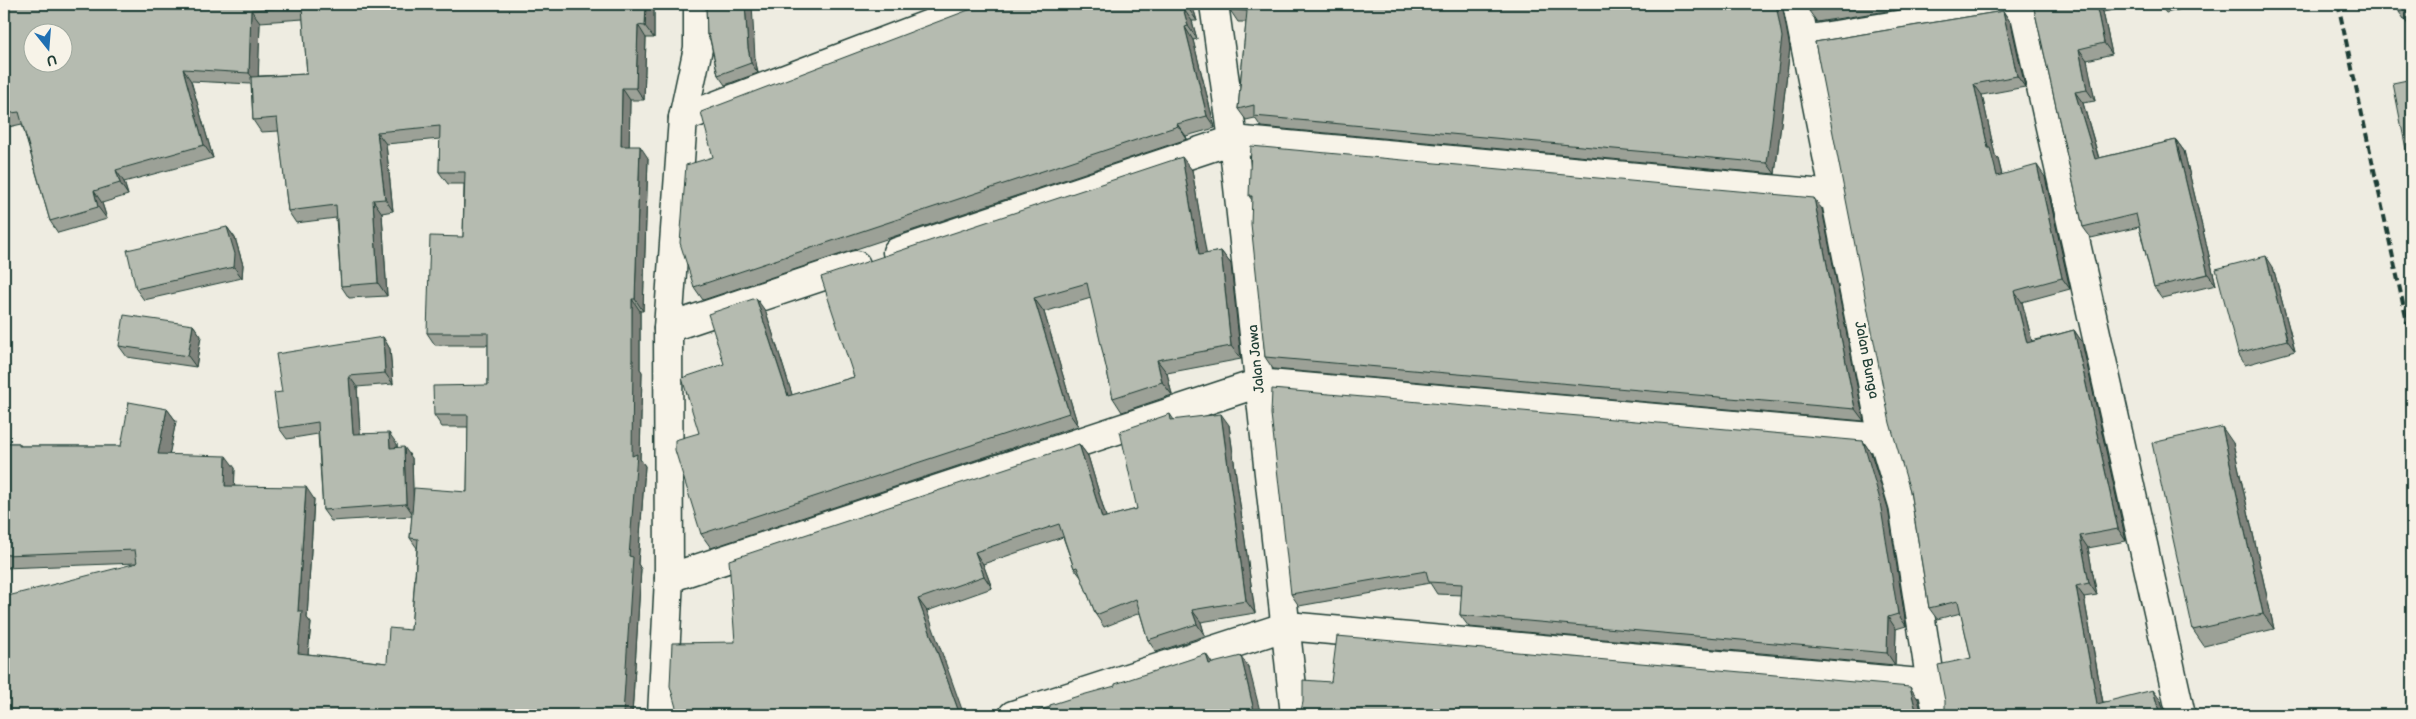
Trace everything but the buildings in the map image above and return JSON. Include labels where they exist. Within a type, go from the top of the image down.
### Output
[{"type":"street","points":[[662,715],[668,578],[668,328],[683,118],[698,48],[698,4]]},
{"type":"street","points":[[683,118],[982,4]]},
{"type":"street","name":"Jalan Jawa","points":[[1214,4],[1233,140],[1258,383],[1296,715]]},
{"type":"street","name":"Jalan Bunga","points":[[1797,4],[1883,438],[1903,505],[1930,684],[1938,715]]},
{"type":"street","points":[[1804,40],[2026,5],[2181,715]]},
{"type":"street","points":[[668,328],[1233,140],[1834,195]]},
{"type":"street","points":[[668,578],[1258,383],[1883,438]]},
{"type":"street","points":[[1013,715],[1287,626],[1930,684]]},
{"type":"railway","points":[[2338,4],[2412,345]]}]
